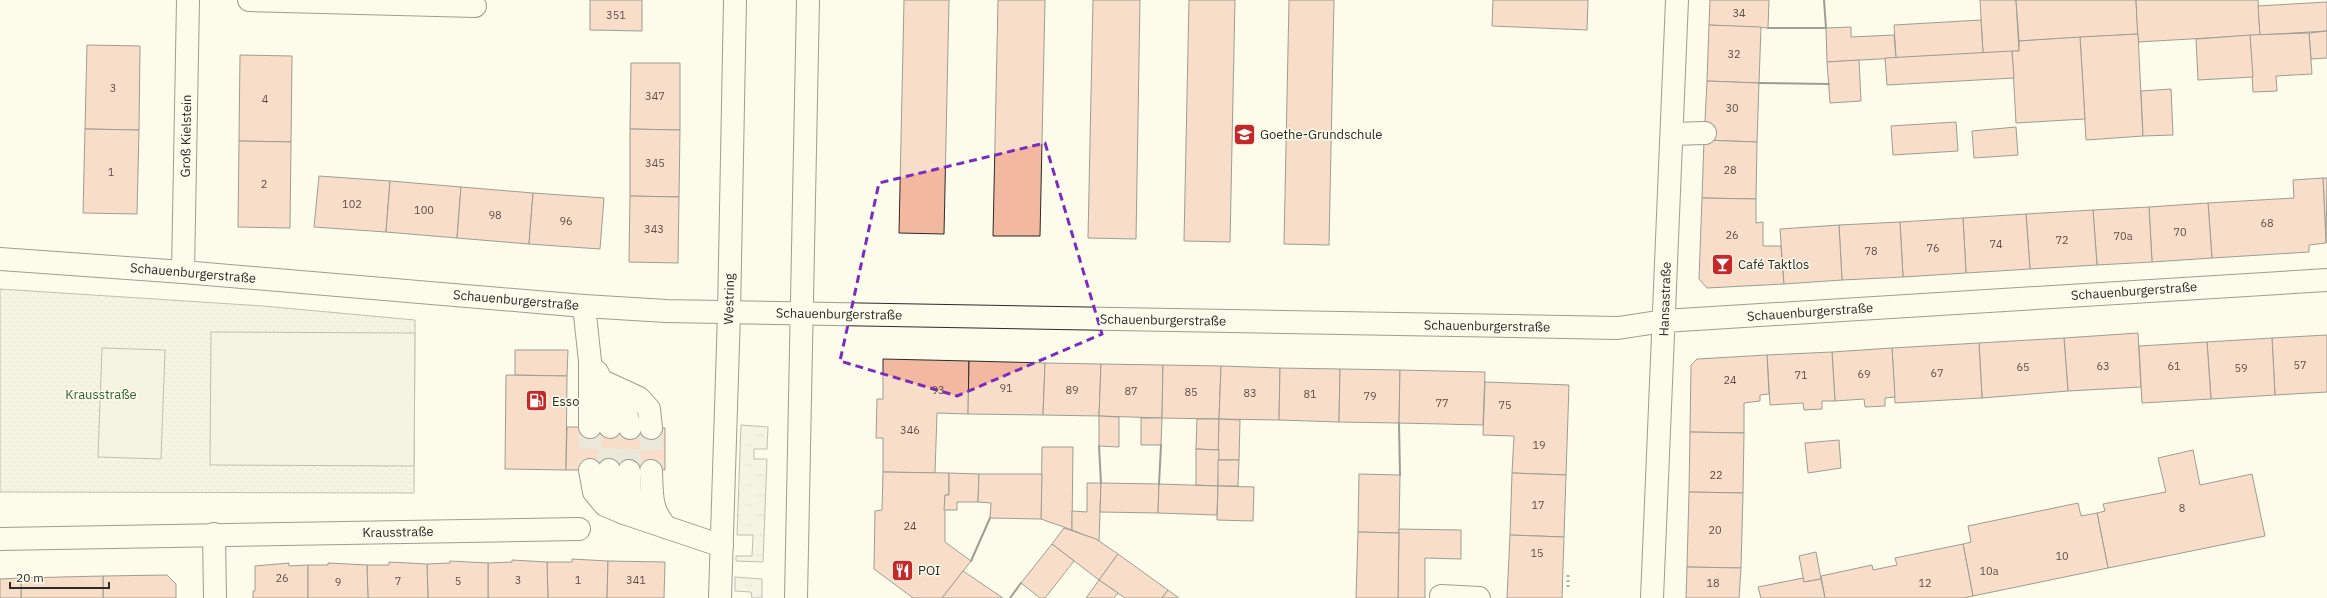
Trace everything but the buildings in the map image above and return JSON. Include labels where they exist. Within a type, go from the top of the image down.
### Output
[{"type":"street","name":"Groß Kielstein","points":[[183,272],[188,0]]},
{"type":"street","points":[[249,0],[475,6]]},
{"type":"street","name":"Westring","points":[[720,598],[729,313],[735,0]]},
{"type":"street","points":[[796,598],[808,0]]},
{"type":"street","name":"Hansastraße","points":[[1652,598],[1677,0]]},
{"type":"street","points":[[1672,134],[1705,133]]},
{"type":"street","name":"Schauenburgerstraße","points":[[0,259],[183,272],[584,306],[729,313],[1618,328],[1664,321],[2327,280]]},
{"type":"street","points":[[584,306],[590,361],[620,427]]},
{"type":"street","points":[[590,361],[602,381],[608,406],[620,427]]},
{"type":"street","points":[[602,381],[639,398],[649,408],[620,427]]},
{"type":"street","points":[[657,524],[630,495],[610,470],[594,492],[605,505],[624,513],[722,546]]},
{"type":"street","points":[[651,471],[652,507],[658,519],[657,524]]},
{"type":"street","name":"Krausstraße","points":[[0,539],[214,534],[579,529]]},
{"type":"street","points":[[214,534],[215,598]]},
{"type":"street","points":[[1440,596],[1479,598]]},
{"type":"highlighted area","points":[[1045,143],[1102,334],[957,396],[840,361],[879,183]]},
{"type":"green space","name":"Krausstraße","points":[[0,289],[263,306],[415,320],[414,493],[0,492]]},
{"type":"green space","points":[[211,332],[415,333],[414,466],[210,465]]},
{"type":"green space","points":[[102,348],[165,350],[161,459],[98,457]]},
{"type":"green space","points":[[741,425],[768,427],[767,449],[754,449],[754,459],[767,459],[763,562],[736,561],[736,556],[752,556],[753,535],[737,535]]},
{"type":"green space","points":[[735,577],[762,579],[762,598],[752,598],[751,592],[735,591]]},
{"type":"tunnel","points":[[590,427],[590,470]]},
{"type":"tunnel","points":[[609,470],[610,427]]},
{"type":"tunnel","points":[[629,471],[630,428]]},
{"type":"tunnel","points":[[651,428],[651,471]]},
{"type":"hedge","points":[[1568,575],[1568,590]]},
{"type":"wall","points":[[1768,28],[1826,28],[1824,0]]},
{"type":"wall","points":[[1759,83],[1829,84]]},
{"type":"wall","points":[[1399,423],[1400,475]]},
{"type":"wall","points":[[1159,484],[1161,445]]},
{"type":"wall","points":[[1099,446],[1101,483]]},
{"type":"wall","points":[[971,561],[990,518]]},
{"type":"wall","points":[[1010,598],[1021,583]]},
{"type":"place","name":"Goethe-Grundschule","points":[[1244,134]]},
{"type":"place","name":"Café Taktlos","points":[[1722,264]]},
{"type":"place","name":"Esso","points":[[536,401]]},
{"type":"place","name":"POI","points":[[902,570]]}]
